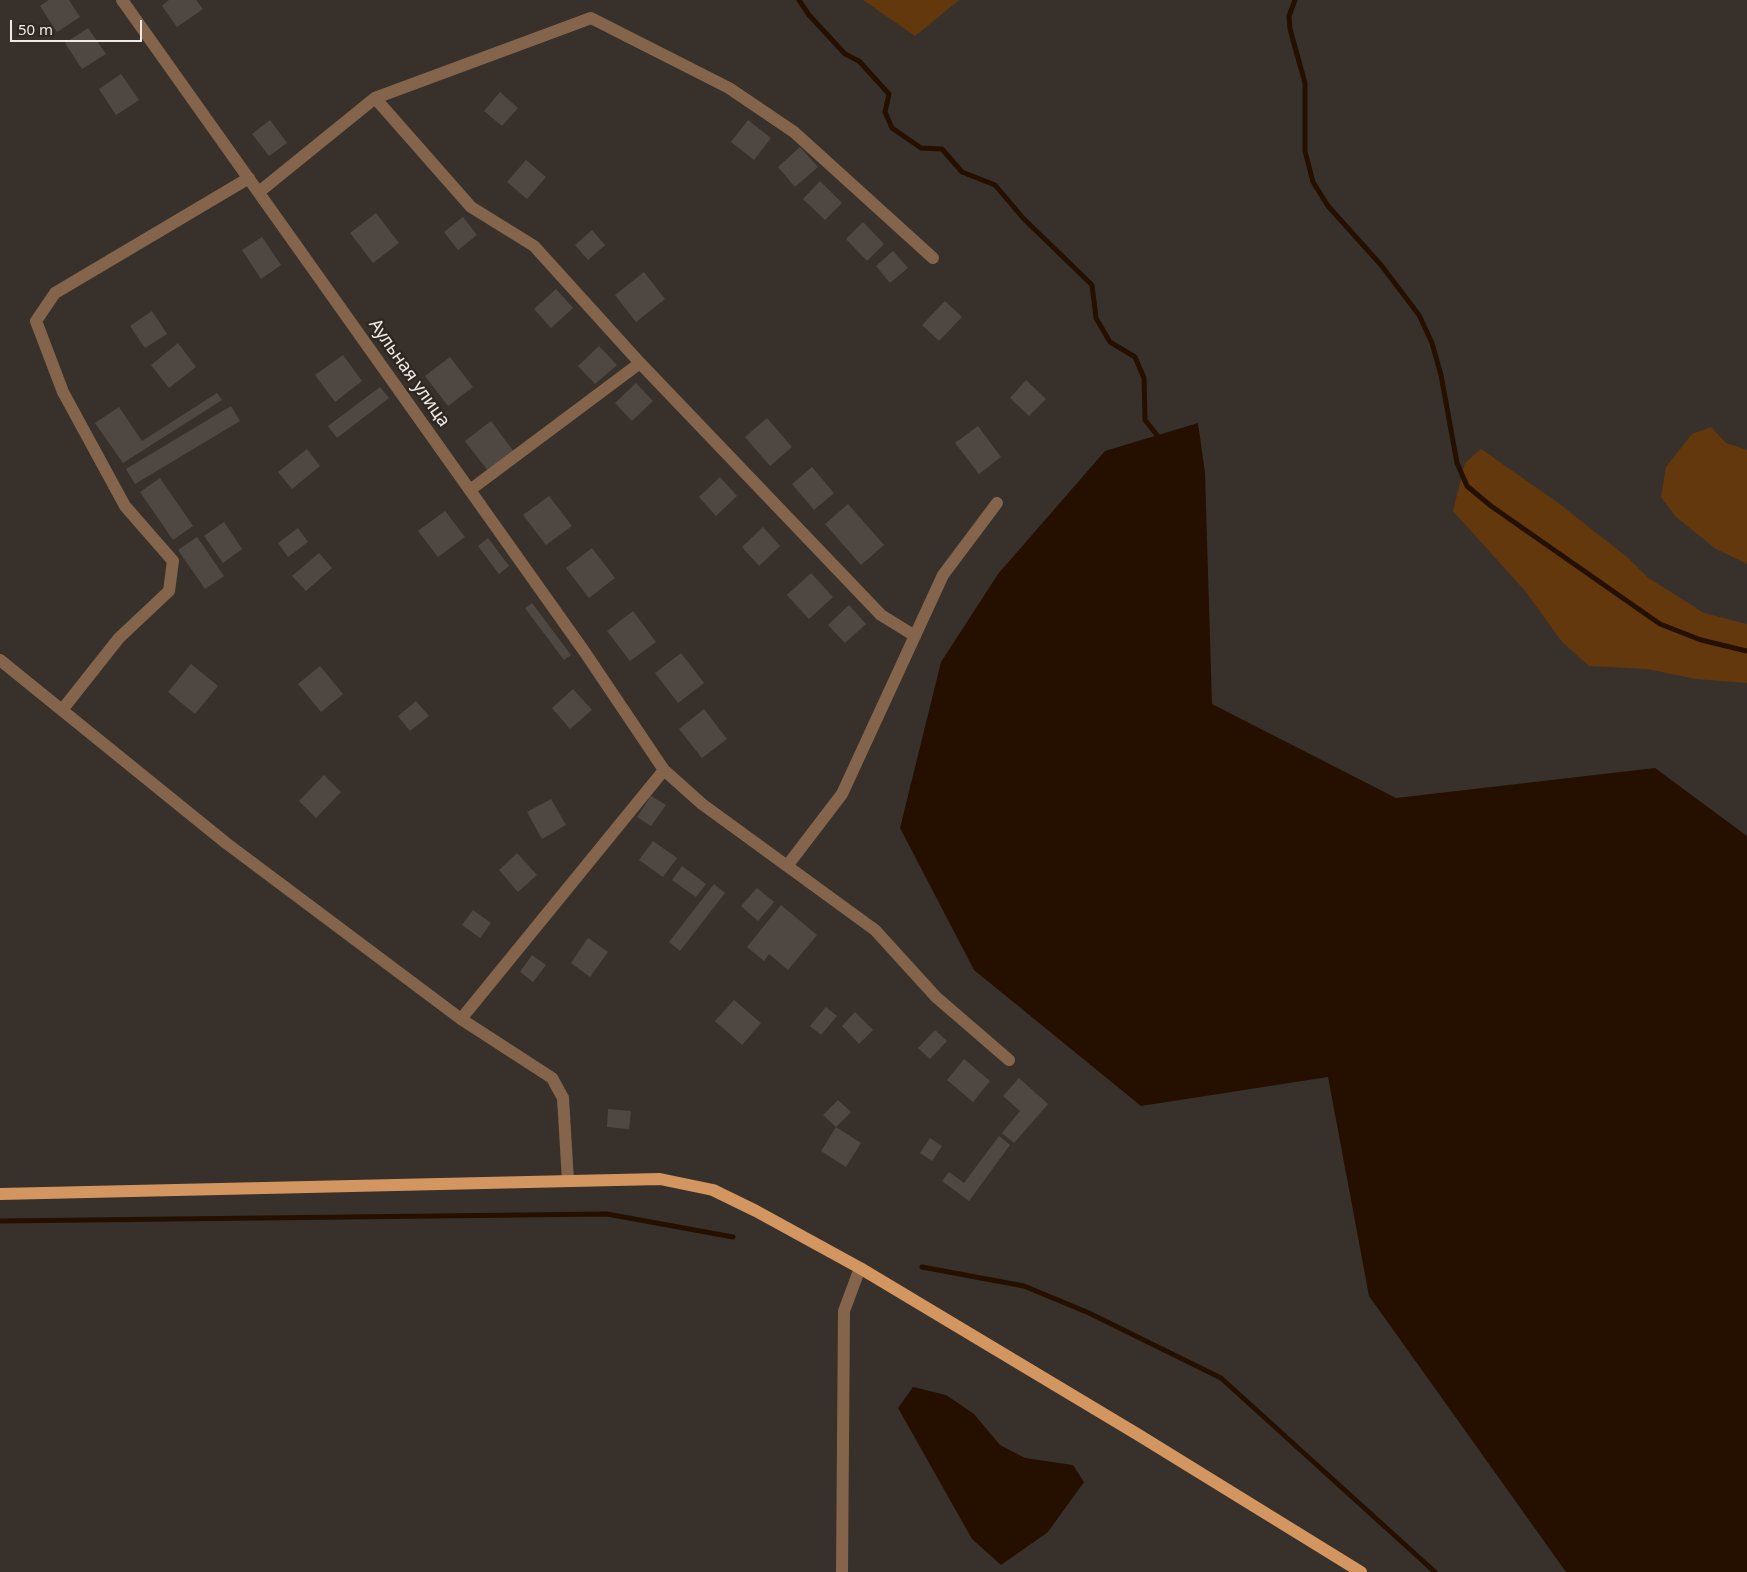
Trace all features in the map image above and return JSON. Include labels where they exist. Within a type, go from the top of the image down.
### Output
[{"type":"main road","points":[[0,1194],[660,1179],[713,1190],[756,1211],[860,1268],[1362,1572]]},
{"type":"street","name":"Аульная улица","points":[[122,0],[584,651],[664,770],[702,804],[875,930],[936,998],[1009,1060]]},
{"type":"street","points":[[259,192],[375,98],[590,18],[728,88],[794,132],[933,258]]},
{"type":"street","points":[[375,98],[472,207],[534,246],[640,363],[881,615],[915,636]]},
{"type":"street","points":[[62,710],[119,638],[169,591],[173,561],[125,506],[63,392],[36,321],[56,293],[249,178]]},
{"type":"street","points":[[470,490],[640,363]]},
{"type":"street","points":[[787,866],[842,794],[943,575],[997,503]]},
{"type":"street","points":[[0,660],[226,843],[461,1019],[552,1078],[563,1098],[568,1181]]},
{"type":"street","points":[[461,1019],[664,770]]},
{"type":"street","points":[[842,1572],[844,1311],[860,1268]]},
{"type":"shaded area","points":[[863,0],[959,0],[915,36]]},
{"type":"shaded area","points":[[1198,423],[1205,473],[1212,704],[1396,798],[1655,768],[1747,836],[1747,1572],[1566,1572],[1369,1296],[1328,1077],[1141,1106],[974,970],[900,828],[941,662],[998,574],[1105,451]]},
{"type":"shaded area","points":[[1711,427],[1726,443],[1747,450],[1747,564],[1716,549],[1676,517],[1661,497],[1666,467],[1692,434]]},
{"type":"shaded area","points":[[1481,449],[1557,502],[1627,557],[1647,577],[1704,613],[1747,624],[1747,683],[1696,679],[1647,669],[1589,666],[1562,642],[1526,592],[1453,511],[1465,463]]},
{"type":"shaded area","points":[[913,1387],[946,1395],[974,1414],[1000,1445],[1025,1458],[1073,1465],[1084,1482],[1048,1532],[1001,1565],[972,1539],[898,1408]]},
{"type":"building","points":[[49,0],[69,0],[80,17],[57,32],[40,6]]},
{"type":"building","points":[[169,0],[196,0],[203,9],[177,27],[162,6]]},
{"type":"building","points":[[88,28],[106,54],[82,69],[65,43]]},
{"type":"building","points":[[121,74],[139,100],[116,115],[99,89]]},
{"type":"building","points":[[500,92],[518,108],[502,126],[484,111]]},
{"type":"building","points":[[270,120],[287,143],[269,156],[252,134]]},
{"type":"building","points":[[748,120],[771,138],[754,160],[731,142]]},
{"type":"building","points":[[800,147],[818,167],[795,187],[778,167]]},
{"type":"building","points":[[526,160],[546,177],[527,199],[507,182]]},
{"type":"building","points":[[820,181],[842,203],[825,220],[803,199]]},
{"type":"building","points":[[376,213],[399,243],[373,263],[350,233]]},
{"type":"building","points":[[463,217],[477,235],[458,250],[444,232]]},
{"type":"building","points":[[863,222],[884,244],[867,261],[846,239]]},
{"type":"building","points":[[592,230],[605,245],[588,260],[575,245]]},
{"type":"building","points":[[262,237],[281,265],[261,279],[242,250]]},
{"type":"building","points":[[893,251],[908,268],[890,283],[876,266]]},
{"type":"building","points":[[644,272],[665,299],[636,322],[615,295]]},
{"type":"building","points":[[556,289],[573,308],[551,328],[534,309]]},
{"type":"building","points":[[945,301],[962,317],[939,341],[922,325]]},
{"type":"building","points":[[152,311],[167,334],[145,348],[130,326]]},
{"type":"building","points":[[178,343],[196,367],[169,388],[151,365]]},
{"type":"building","points":[[599,346],[617,365],[595,384],[578,366]]},
{"type":"building","points":[[343,355],[362,381],[335,402],[315,375]]},
{"type":"building","points":[[450,357],[473,387],[448,406],[425,376]]},
{"type":"building","points":[[1026,380],[1046,399],[1029,416],[1010,398]]},
{"type":"building","points":[[636,383],[653,401],[632,421],[615,403]]},
{"type":"building","points":[[380,387],[389,398],[337,438],[328,426]]},
{"type":"building","points":[[217,393],[222,400],[123,463],[95,423],[119,407],[142,441]]},
{"type":"building","points":[[231,406],[240,421],[135,484],[126,469]]},
{"type":"building","points":[[767,418],[792,447],[770,466],[745,437]]},
{"type":"building","points":[[491,421],[514,452],[488,471],[465,441]]},
{"type":"building","points":[[978,426],[1001,457],[979,474],[955,443]]},
{"type":"building","points":[[307,449],[320,466],[292,489],[278,472]]},
{"type":"building","points":[[812,467],[834,493],[814,510],[792,484]]},
{"type":"building","points":[[720,477],[737,496],[716,516],[699,497]]},
{"type":"building","points":[[160,478],[193,526],[173,540],[140,492]]},
{"type":"building","points":[[549,496],[572,526],[546,545],[523,515]]},
{"type":"building","points":[[848,504],[884,545],[861,565],[825,524]]},
{"type":"building","points":[[445,511],[465,537],[438,557],[418,531]]},
{"type":"building","points":[[224,522],[242,549],[223,563],[204,536]]},
{"type":"building","points":[[763,527],[780,546],[759,566],[742,547]]},
{"type":"building","points":[[298,528],[308,542],[288,557],[278,543]]},
{"type":"building","points":[[197,537],[224,576],[205,589],[178,550]]},
{"type":"building","points":[[488,538],[509,566],[499,574],[478,546]]},
{"type":"building","points":[[592,548],[615,578],[589,598],[566,568]]},
{"type":"building","points":[[319,553],[332,568],[306,591],[292,576]]},
{"type":"building","points":[[811,573],[833,597],[809,619],[787,595]]},
{"type":"building","points":[[532,603],[571,655],[564,660],[525,608]]},
{"type":"building","points":[[849,605],[866,624],[845,643],[828,625]]},
{"type":"building","points":[[633,611],[656,642],[630,661],[607,631]]},
{"type":"building","points":[[681,653],[704,683],[678,703],[655,673]]},
{"type":"building","points":[[191,664],[218,686],[195,714],[168,692]]},
{"type":"building","points":[[320,666],[343,694],[321,712],[298,684]]},
{"type":"building","points":[[573,689],[592,710],[570,729],[552,708]]},
{"type":"building","points":[[416,701],[429,716],[410,731],[398,716]]},
{"type":"building","points":[[704,709],[727,739],[702,758],[679,729]]},
{"type":"building","points":[[324,775],[341,792],[316,818],[299,801]]},
{"type":"building","points":[[651,796],[666,805],[651,826],[637,817]]},
{"type":"building","points":[[551,799],[566,825],[542,839],[527,812]]},
{"type":"building","points":[[653,841],[677,858],[663,877],[639,860]]},
{"type":"building","points":[[517,853],[537,875],[518,892],[499,870]]},
{"type":"building","points":[[682,866],[706,884],[696,897],[672,880]]},
{"type":"building","points":[[714,884],[725,893],[680,951],[669,942]]},
{"type":"building","points":[[757,888],[774,902],[758,921],[741,906]]},
{"type":"building","points":[[781,905],[817,935],[788,970],[769,954],[764,961],[747,947]]},
{"type":"building","points":[[473,910],[491,923],[480,938],[462,925]]},
{"type":"building","points":[[588,938],[608,952],[590,977],[571,963]]},
{"type":"building","points":[[532,955],[546,965],[533,982],[520,972]]},
{"type":"building","points":[[734,1000],[761,1023],[742,1045],[715,1021]]},
{"type":"building","points":[[826,1007],[837,1016],[821,1035],[810,1026]]},
{"type":"building","points":[[855,1012],[873,1030],[859,1044],[842,1026]]},
{"type":"building","points":[[935,1030],[947,1041],[930,1059],[918,1048]]},
{"type":"building","points":[[964,1059],[990,1081],[973,1102],[947,1080]]},
{"type":"building","points":[[1019,1078],[1048,1104],[1014,1143],[1002,1133],[1020,1111],[1003,1096]]},
{"type":"building","points":[[838,1100],[851,1112],[836,1127],[823,1115]]},
{"type":"building","points":[[608,1109],[631,1111],[629,1129],[607,1127]]},
{"type":"building","points":[[836,1127],[861,1143],[846,1167],[821,1151]]},
{"type":"building","points":[[999,1136],[1010,1145],[969,1201],[942,1181],[949,1172],[964,1183]]},
{"type":"building","points":[[930,1138],[942,1146],[932,1161],[920,1153]]},
{"type":"waterway","points":[[799,0],[809,15],[845,54],[859,61],[889,94],[885,112],[892,128],[921,148],[942,149],[962,172],[995,185],[1023,218],[1092,285],[1096,318],[1110,342],[1135,357],[1144,378],[1145,420],[1161,440]]},
{"type":"waterway","points":[[1295,0],[1289,16],[1290,29],[1305,83],[1305,151],[1313,182],[1328,206],[1381,265],[1419,315],[1432,343],[1441,375],[1457,463],[1467,486],[1491,506],[1660,624],[1701,640],[1747,651]]},
{"type":"waterway","points":[[0,1221],[607,1214],[733,1237]]},
{"type":"waterway","points":[[922,1267],[1024,1286],[1089,1313],[1221,1378],[1435,1572]]}]
